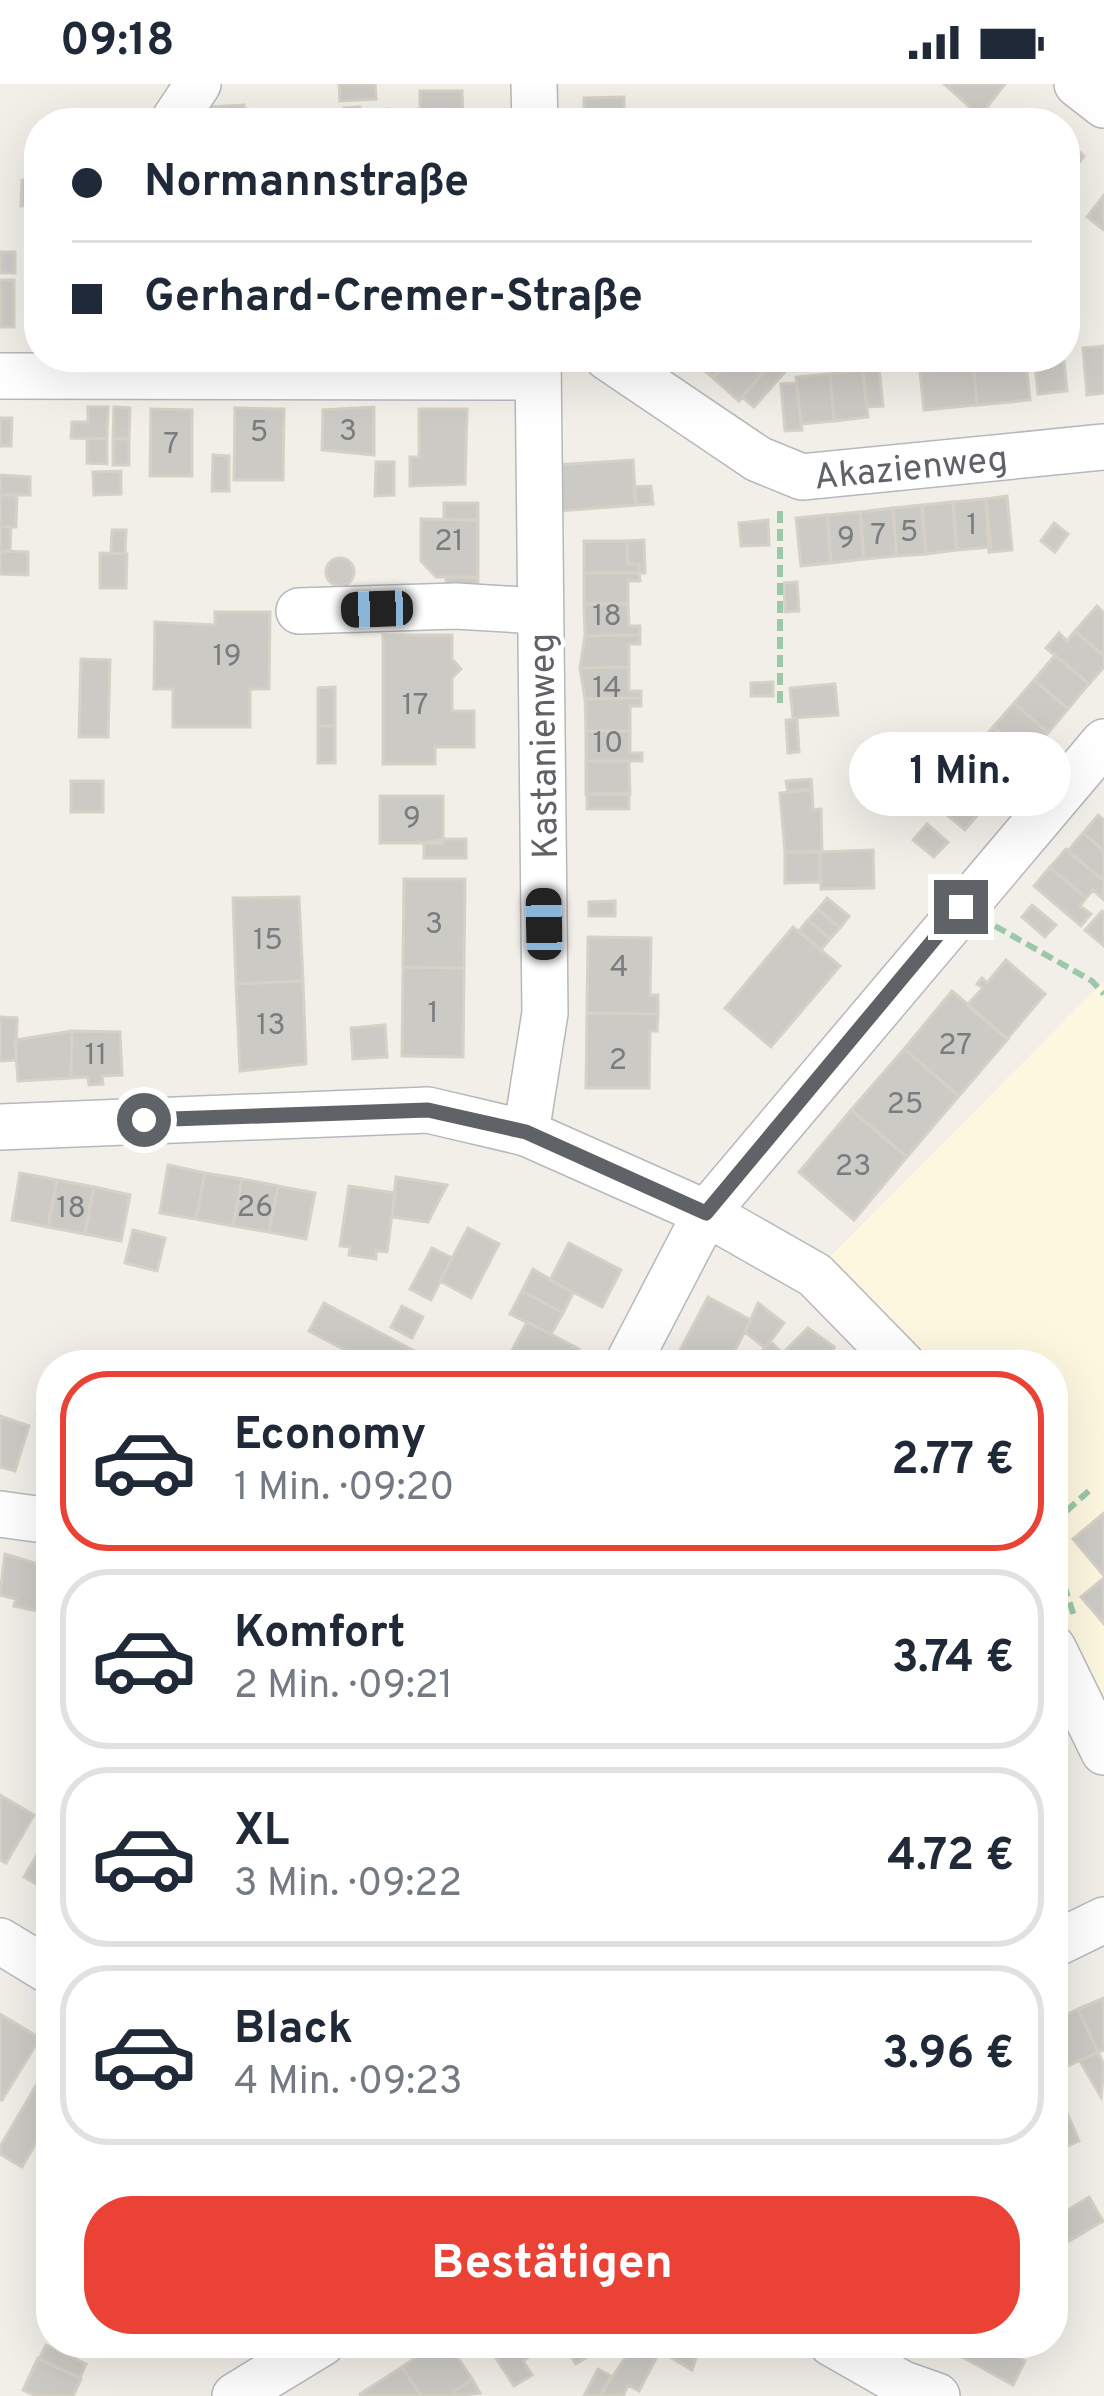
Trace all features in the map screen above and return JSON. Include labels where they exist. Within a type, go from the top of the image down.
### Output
[{"type":"street","points":[[1077,84],[1104,104]]},
{"type":"street","name":"Kastanienweg","points":[[526,1132],[545,1013],[538,372]]},
{"type":"street","name":"Akazienweg","points":[[630,372],[780,472],[802,477],[1104,448]]},
{"type":"street","points":[[298,611],[456,606],[540,611]]},
{"type":"street","points":[[635,1350],[706,1213],[1104,742]]},
{"type":"street","points":[[0,1127],[385,1109],[428,1110],[526,1132],[706,1213],[815,1275],[888,1350]]},
{"type":"street","points":[[0,1514],[36,1519]]},
{"type":"street","points":[[1068,1679],[1104,1752]]},
{"type":"street","points":[[1068,1938],[1104,1920]]},
{"type":"street","points":[[0,1941],[36,1963]]},
{"type":"street","points":[[236,2396],[298,2358]]},
{"type":"street","points":[[857,2358],[903,2384],[938,2396]]},
{"type":"path","points":[[780,472],[780,705]]},
{"type":"path","points":[[961,907],[1092,981],[1104,994]]},
{"type":"path","points":[[1068,1510],[1091,1490]]},
{"type":"shaded area","points":[[1104,981],[1104,1702],[1068,1632],[1068,1350],[914,1350],[828,1259]]},
{"type":"building","points":[[339,84],[375,84],[376,99],[340,101]]},
{"type":"building","points":[[944,84],[1005,84],[986,108],[971,108]]},
{"type":"building","points":[[420,91],[462,91],[463,108],[420,108]]},
{"type":"building","points":[[624,97],[624,108],[584,108],[584,98]]},
{"type":"building","points":[[1104,195],[1104,230],[1087,217]]},
{"type":"building","points":[[0,252],[15,252],[15,273],[0,273]]},
{"type":"building","points":[[0,280],[14,280],[14,327],[0,327]]},
{"type":"building","points":[[1104,346],[1104,393],[1087,395],[1083,348]]},
{"type":"building","points":[[718,372],[764,372],[739,401],[713,378]]},
{"type":"building","points":[[763,372],[785,372],[754,407],[742,397]]},
{"type":"building","points":[[862,372],[868,417],[834,421],[830,374]]},
{"type":"building","points":[[863,372],[879,372],[883,406],[867,407]]},
{"type":"building","points":[[920,372],[974,372],[977,405],[924,410]]},
{"type":"building","points":[[974,372],[1027,372],[1030,400],[977,405]]},
{"type":"building","points":[[1036,372],[1065,372],[1067,391],[1038,394]]},
{"type":"building","points":[[830,374],[834,421],[801,424],[796,377]]},
{"type":"building","points":[[796,383],[802,430],[785,431],[781,384]]},
{"type":"building","points":[[88,407],[108,407],[107,439],[71,438],[72,422],[88,422]]},
{"type":"building","points":[[114,407],[130,408],[129,439],[113,439]]},
{"type":"building","points":[[374,407],[374,455],[322,450],[323,410]]},
{"type":"building","points":[[235,408],[284,409],[283,480],[234,480]]},
{"type":"building","points":[[151,409],[192,410],[192,476],[150,476]]},
{"type":"building","points":[[419,409],[467,409],[465,484],[410,486],[410,457],[419,457]]},
{"type":"building","points":[[0,418],[12,418],[11,446],[0,446]]},
{"type":"building","points":[[87,438],[107,439],[107,464],[87,463]]},
{"type":"building","points":[[113,439],[129,439],[129,465],[113,465]]},
{"type":"building","points":[[213,455],[229,456],[229,491],[212,491]]},
{"type":"building","points":[[633,460],[636,505],[560,511],[556,465]]},
{"type":"building","points":[[376,462],[394,462],[394,495],[375,496]]},
{"type":"building","points":[[121,471],[121,494],[94,495],[93,472]]},
{"type":"building","points":[[0,475],[30,477],[30,495],[0,495]]},
{"type":"building","points":[[651,486],[653,504],[636,505],[634,487]]},
{"type":"building","points":[[0,495],[17,495],[16,527],[0,526]]},
{"type":"building","points":[[1007,496],[1012,550],[989,552],[986,499]]},
{"type":"building","points":[[986,499],[991,547],[957,550],[953,502]]},
{"type":"building","points":[[953,502],[957,550],[926,554],[922,505]]},
{"type":"building","points":[[444,503],[478,503],[478,520],[444,519]]},
{"type":"building","points":[[922,505],[926,554],[897,556],[893,508]]},
{"type":"building","points":[[893,508],[897,556],[864,559],[860,512]]},
{"type":"building","points":[[860,512],[864,559],[831,563],[827,515]]},
{"type":"building","points":[[827,515],[831,563],[801,566],[796,518]]},
{"type":"building","points":[[421,519],[478,520],[478,577],[436,577],[421,561]]},
{"type":"building","points":[[768,520],[769,545],[741,546],[739,523]]},
{"type":"building","points":[[1054,523],[1068,534],[1055,552],[1041,541]]},
{"type":"building","points":[[0,526],[11,527],[10,551],[0,551]]},
{"type":"building","points":[[112,530],[126,530],[125,554],[111,553]]},
{"type":"building","points":[[644,540],[645,573],[639,573],[640,564],[628,564],[627,541]]},
{"type":"building","points":[[584,541],[627,541],[628,564],[640,564],[639,573],[584,573]]},
{"type":"building","points":[[0,551],[28,552],[28,575],[0,574]]},
{"type":"building","points":[[100,553],[127,554],[126,588],[100,588]]},
{"type":"building","points":[[340,558],[350,562],[354,572],[350,582],[340,586],[330,582],[326,572],[330,562]]},
{"type":"building","points":[[584,573],[639,573],[640,581],[628,581],[628,604],[584,604]]},
{"type":"building","points":[[446,577],[478,577],[478,593],[446,592]]},
{"type":"building","points":[[797,582],[799,611],[785,612],[784,583]]},
{"type":"building","points":[[584,604],[628,604],[629,626],[640,626],[640,635],[585,636]]},
{"type":"building","points":[[1097,606],[1104,613],[1104,656],[1075,631]]},
{"type":"building","points":[[215,612],[270,612],[269,689],[250,689],[250,727],[173,727],[173,689],[154,689],[155,622],[215,625]]},
{"type":"building","points":[[1075,631],[1104,656],[1104,667],[1089,684],[1046,648],[1059,633],[1067,641]]},
{"type":"building","points":[[383,635],[452,635],[452,659],[461,669],[452,678],[452,711],[474,711],[474,747],[435,747],[435,764],[383,764]]},
{"type":"building","points":[[640,635],[640,644],[629,644],[629,667],[580,668],[585,636]]},
{"type":"building","points":[[1055,655],[1089,684],[1068,709],[1034,680]]},
{"type":"building","points":[[81,659],[110,660],[108,737],[79,737]]},
{"type":"building","points":[[629,667],[629,691],[641,691],[641,698],[585,699],[580,668]]},
{"type":"building","points":[[1034,680],[1068,709],[1048,733],[1014,703]]},
{"type":"building","points":[[773,682],[773,696],[751,696],[751,683]]},
{"type":"building","points":[[835,684],[838,715],[793,718],[790,688]]},
{"type":"building","points":[[335,687],[335,726],[318,726],[318,688]]},
{"type":"building","points":[[641,698],[641,706],[630,706],[630,731],[586,731],[585,699]]},
{"type":"building","points":[[1014,703],[1048,733],[1028,757],[993,727]]},
{"type":"building","points":[[797,719],[799,752],[788,753],[786,720]]},
{"type":"building","points":[[318,726],[335,726],[335,763],[318,763]]},
{"type":"building","points":[[993,727],[1028,757],[1008,780],[973,751]]},
{"type":"building","points":[[586,731],[630,731],[630,753],[642,753],[642,761],[586,761]]},
{"type":"building","points":[[963,744],[972,752],[959,767],[950,759]]},
{"type":"building","points":[[973,751],[1008,780],[986,805],[952,775]]},
{"type":"building","points":[[586,761],[629,761],[630,794],[586,794]]},
{"type":"building","points":[[894,766],[918,786],[906,800],[883,780]]},
{"type":"building","points":[[952,775],[986,805],[965,830],[930,801]]},
{"type":"building","points":[[811,779],[812,789],[788,792],[786,781]]},
{"type":"building","points":[[71,781],[103,781],[103,812],[71,812]]},
{"type":"building","points":[[812,790],[813,810],[821,809],[822,851],[785,852],[780,793]]},
{"type":"building","points":[[629,793],[629,809],[587,809],[587,794]]},
{"type":"building","points":[[380,796],[443,796],[443,843],[380,843]]},
{"type":"building","points":[[1098,815],[1104,820],[1104,851],[1083,833]]},
{"type":"building","points":[[927,824],[948,842],[934,857],[913,840]]},
{"type":"building","points":[[1083,833],[1104,851],[1104,881],[1068,851]]},
{"type":"building","points":[[466,839],[466,858],[424,858],[424,843]]},
{"type":"building","points":[[1066,849],[1104,881],[1103,899],[1093,890],[1086,898],[1050,867]]},
{"type":"building","points":[[873,850],[874,888],[821,889],[820,852]]},
{"type":"building","points":[[785,852],[820,852],[820,882],[785,883]]},
{"type":"building","points":[[1050,867],[1086,898],[1080,906],[1091,914],[1081,926],[1034,886]]},
{"type":"building","points":[[404,879],[465,879],[464,968],[403,967]]},
{"type":"building","points":[[299,897],[303,981],[236,984],[233,898]]},
{"type":"building","points":[[827,898],[849,916],[840,928],[818,909]]},
{"type":"building","points":[[615,901],[615,916],[589,916],[589,902]]},
{"type":"building","points":[[1032,905],[1056,925],[1045,937],[1022,917]]},
{"type":"building","points":[[818,909],[840,928],[830,939],[808,920]]},
{"type":"building","points":[[1104,913],[1104,946],[1085,930]]},
{"type":"building","points":[[808,920],[830,939],[821,950],[799,931]]},
{"type":"building","points":[[793,927],[840,966],[771,1047],[725,1008]]},
{"type":"building","points":[[588,937],[651,938],[650,995],[658,995],[658,1014],[587,1013]]},
{"type":"building","points":[[1006,960],[1045,994],[1007,1039],[967,1005],[983,988],[977,984],[982,978],[987,983]]},
{"type":"building","points":[[403,967],[464,968],[463,1057],[402,1056]]},
{"type":"building","points":[[303,981],[306,1064],[240,1071],[236,984]]},
{"type":"building","points":[[952,991],[1008,1039],[959,1096],[904,1049]]},
{"type":"building","points":[[587,1013],[658,1014],[657,1031],[650,1031],[649,1088],[586,1088]]},
{"type":"building","points":[[0,1017],[17,1018],[16,1060],[0,1061]]},
{"type":"building","points":[[385,1025],[387,1057],[353,1059],[351,1028]]},
{"type":"building","points":[[72,1031],[71,1078],[18,1081],[15,1040]]},
{"type":"building","points":[[72,1031],[120,1032],[122,1075],[102,1076],[103,1084],[89,1085],[88,1077],[71,1078]]},
{"type":"building","points":[[904,1049],[959,1096],[907,1157],[851,1110]]},
{"type":"building","points":[[851,1110],[907,1157],[854,1220],[799,1172]]},
{"type":"building","points":[[168,1165],[205,1173],[196,1219],[160,1213]]},
{"type":"building","points":[[20,1173],[57,1180],[48,1227],[12,1220]]},
{"type":"building","points":[[205,1173],[242,1179],[233,1226],[196,1219]]},
{"type":"building","points":[[396,1177],[447,1185],[428,1222],[392,1217]]},
{"type":"building","points":[[242,1179],[278,1186],[269,1232],[233,1226]]},
{"type":"building","points":[[57,1180],[94,1187],[85,1234],[48,1227]]},
{"type":"building","points":[[278,1186],[315,1193],[306,1239],[269,1232]]},
{"type":"building","points":[[349,1186],[395,1193],[387,1252],[376,1251],[376,1259],[349,1255],[350,1247],[340,1246]]},
{"type":"building","points":[[94,1187],[130,1195],[121,1241],[85,1234]]},
{"type":"building","points":[[468,1228],[499,1244],[471,1298],[440,1281]]},
{"type":"building","points":[[133,1230],[165,1238],[157,1271],[125,1263]]},
{"type":"building","points":[[569,1243],[621,1270],[602,1307],[550,1280]]},
{"type":"building","points":[[432,1248],[452,1258],[431,1300],[410,1289]]},
{"type":"building","points":[[533,1269],[573,1293],[563,1313],[522,1291]]},
{"type":"building","points":[[522,1291],[563,1313],[551,1334],[510,1314]]},
{"type":"building","points":[[708,1297],[751,1320],[735,1350],[680,1350]]},
{"type":"building","points":[[324,1303],[413,1350],[345,1350],[309,1331]]},
{"type":"building","points":[[758,1303],[784,1323],[765,1348],[745,1332]]},
{"type":"building","points":[[402,1306],[423,1317],[412,1338],[391,1327]]},
{"type":"building","points":[[527,1322],[579,1349],[578,1350],[512,1350]]},
{"type":"building","points":[[808,1328],[834,1347],[834,1350],[786,1350]]},
{"type":"building","points":[[0,1416],[29,1426],[15,1471],[0,1467]]},
{"type":"building","points":[[1104,1513],[1104,1576],[1073,1539]]},
{"type":"building","points":[[5,1554],[36,1563],[36,1611],[14,1606],[16,1599],[0,1595]]},
{"type":"building","points":[[1104,1578],[1104,1624],[1081,1597]]},
{"type":"building","points":[[0,1795],[34,1815],[6,1863],[0,1860]]},
{"type":"building","points":[[36,1857],[36,1884],[24,1877]]},
{"type":"building","points":[[1104,1998],[1104,2050],[1098,2052],[1078,2009]]},
{"type":"building","points":[[1078,2009],[1098,2052],[1068,2066],[1068,2014]]},
{"type":"building","points":[[0,2014],[36,2036],[36,2045],[0,2099]]},
{"type":"building","points":[[1098,2052],[1104,2065],[1101,2097],[1080,2061]]},
{"type":"building","points":[[36,2086],[36,2143],[22,2167],[0,2154]]},
{"type":"building","points":[[1068,2115],[1079,2141],[1068,2146]]},
{"type":"building","points":[[1089,2197],[1103,2221],[1068,2242],[1068,2210]]},
{"type":"building","points":[[38,2358],[81,2379],[73,2396],[36,2396],[23,2390]]},
{"type":"building","points":[[73,2358],[86,2364],[80,2378],[39,2359]]},
{"type":"building","points":[[416,2358],[458,2358],[472,2379],[453,2392],[455,2396],[421,2396],[402,2367]]},
{"type":"building","points":[[496,2358],[528,2358],[523,2361],[532,2375],[514,2386]]},
{"type":"building","points":[[625,2358],[656,2358],[639,2391],[628,2385],[623,2396],[600,2396]]},
{"type":"building","points":[[672,2358],[696,2358],[692,2370]]},
{"type":"building","points":[[964,2358],[1025,2361],[1013,2385]]},
{"type":"building","points":[[402,2367],[421,2396],[361,2396],[360,2394]]},
{"type":"building","points":[[598,2369],[611,2376],[600,2396],[584,2396]]},
{"type":"building","points":[[472,2379],[480,2393],[455,2396],[453,2392]]},
{"type":"route","points":[[144,1120],[428,1110],[526,1132],[706,1213],[961,907]]}]
